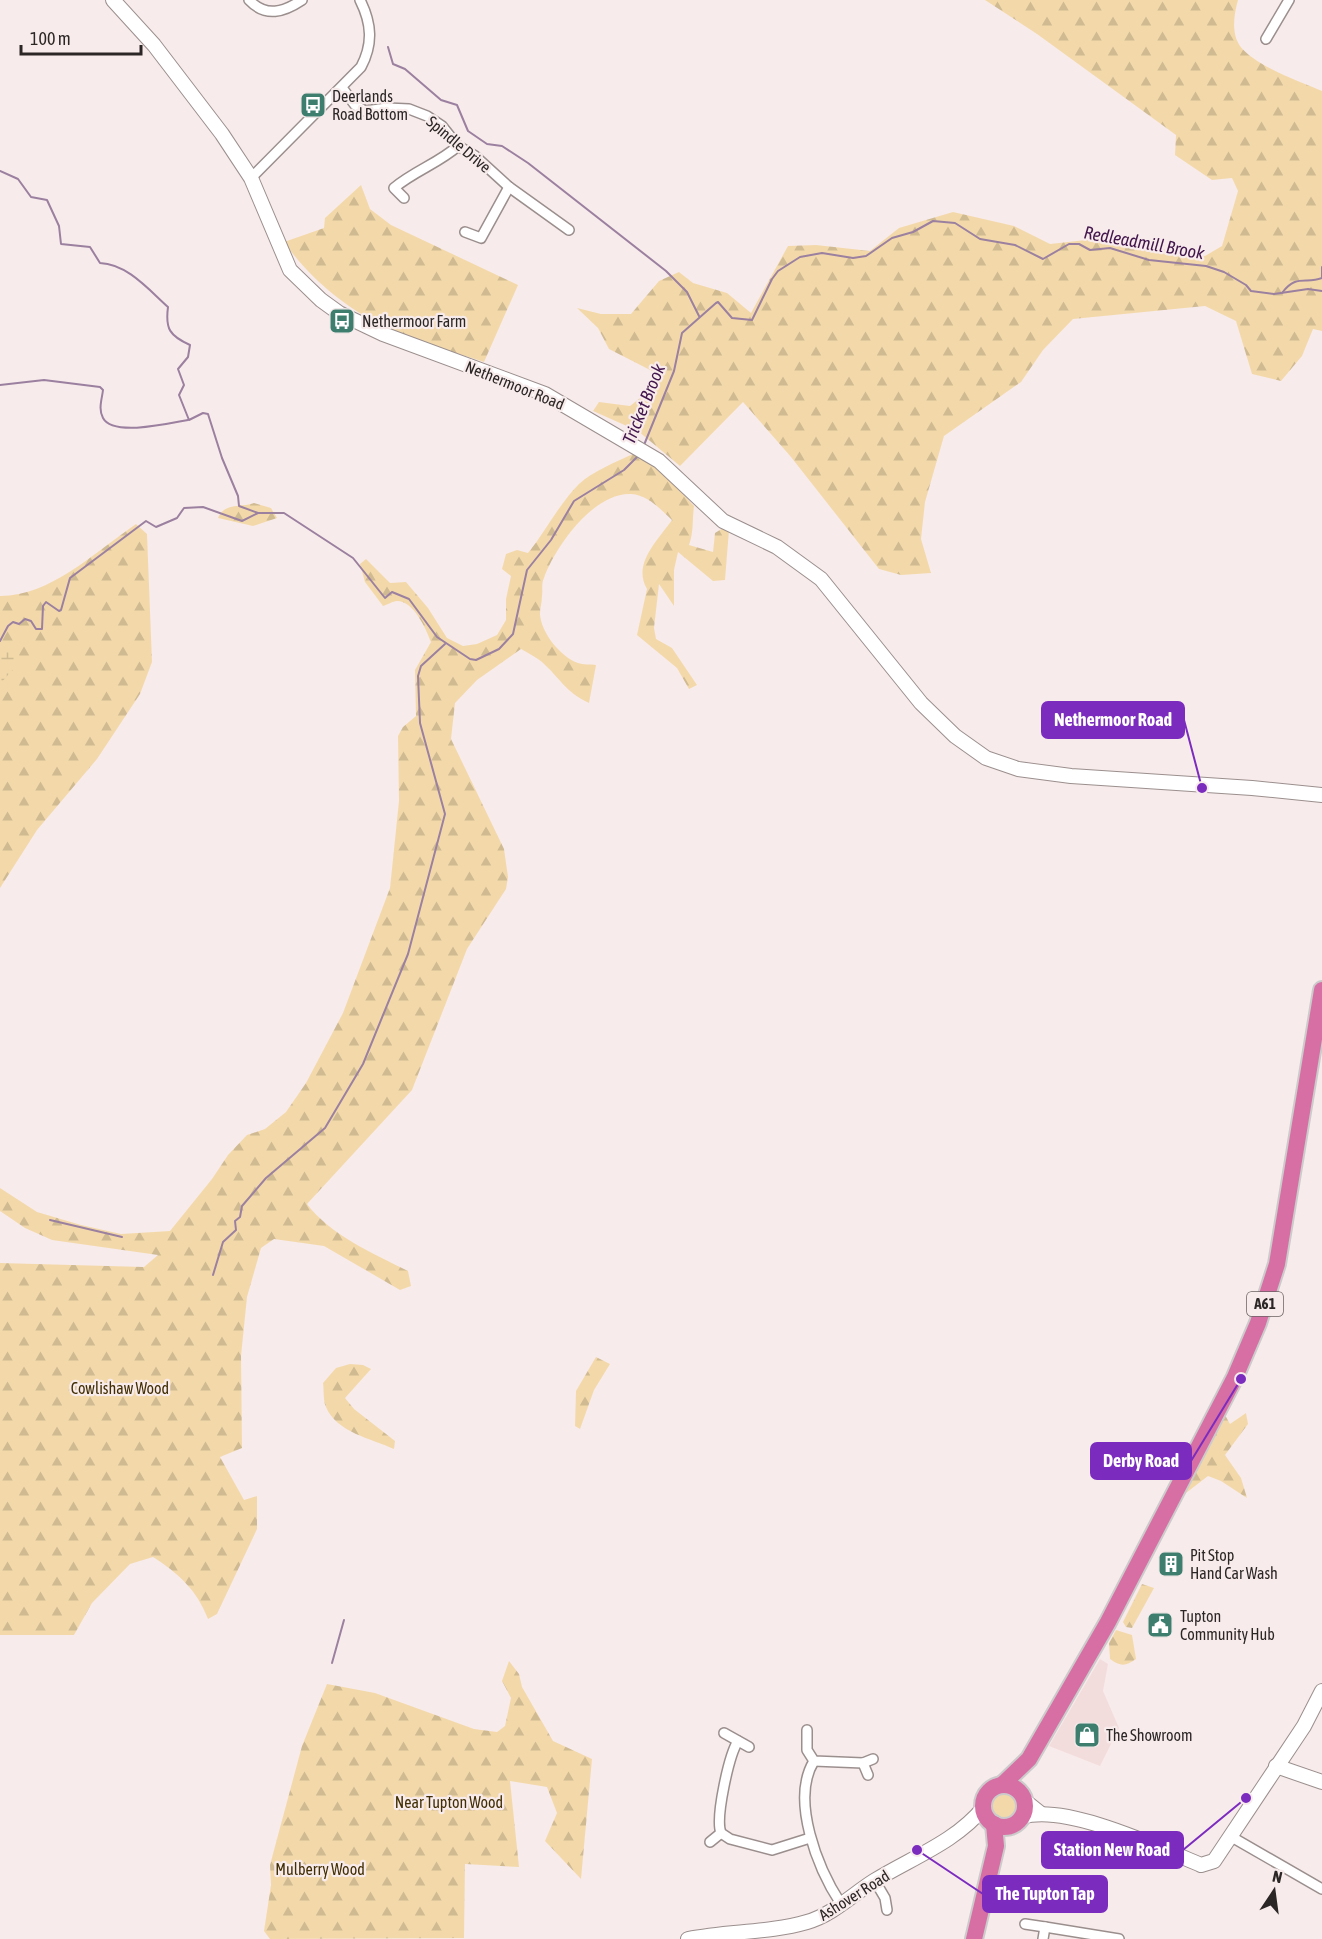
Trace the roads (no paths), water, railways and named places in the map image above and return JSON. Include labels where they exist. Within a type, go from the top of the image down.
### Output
[{"type":"highway","name":"A61","points":[[1002,1785],[1029,1758],[1134,1572],[1235,1377],[1258,1323],[1277,1264],[1318,1045],[1322,990]]},
{"type":"highway","name":"A61","points":[[1023,1797],[1029,1758]]},
{"type":"highway","points":[[974,1939],[996,1846],[989,1816],[990,1791],[1002,1785],[1013,1787],[1023,1797],[1018,1821],[996,1846]]},
{"type":"highway","points":[[989,1816],[1004,1826],[1018,1821]]},
{"type":"street","name":"Nethermoor Road","points":[[113,0],[154,45],[222,134],[251,178],[290,270],[339,313],[383,334],[545,394],[659,461],[723,521],[777,547],[821,579],[921,703],[955,736],[986,758],[1018,769],[1071,776],[1320,793]]},
{"type":"street","points":[[249,0],[265,11],[277,13],[302,0]]},
{"type":"street","points":[[251,178],[343,89],[361,67],[370,50],[368,23],[360,0]]},
{"type":"street","points":[[1266,39],[1289,0]]},
{"type":"street","name":"Spindle Drive","points":[[343,89],[356,105],[365,111],[398,109],[427,116],[442,126],[458,146],[475,156],[509,187],[569,230]]},
{"type":"street","points":[[404,198],[394,188],[410,175],[442,160],[458,146]]},
{"type":"street","points":[[465,231],[480,238],[509,187]]},
{"type":"street","points":[[1023,1797],[1040,1813],[1112,1829],[1201,1865],[1214,1861],[1304,1726],[1322,1691]]},
{"type":"street","points":[[807,1730],[807,1750],[814,1761]]},
{"type":"street","points":[[724,1733],[749,1747]]},
{"type":"street","points":[[721,1833],[720,1814],[727,1785],[728,1763],[738,1741]]},
{"type":"street","points":[[814,1761],[863,1763],[873,1759]]},
{"type":"street","points":[[814,1761],[807,1776],[805,1813],[810,1838],[841,1904]]},
{"type":"street","points":[[863,1763],[867,1775]]},
{"type":"street","points":[[1276,1766],[1322,1782]]},
{"type":"street","points":[[1018,1821],[1040,1813]]},
{"type":"street","name":"Ashover Road","points":[[688,1939],[795,1925],[822,1916],[875,1881],[953,1836],[971,1822],[989,1816]]},
{"type":"street","points":[[721,1833],[730,1839],[772,1850],[810,1838]]},
{"type":"street","points":[[710,1842],[721,1833]]},
{"type":"street","points":[[1230,1836],[1322,1889]]},
{"type":"street","points":[[875,1881],[885,1898],[886,1910]]},
{"type":"street","points":[[1025,1924],[1119,1939]]},
{"type":"street","points":[[1043,1939],[1044,1927]]},
{"type":"waterway","points":[[388,47],[393,64],[405,69],[441,100],[457,105],[468,131],[487,144],[502,146],[528,163],[666,271],[687,292],[699,316]]},
{"type":"waterway","name":"Tricket Brook","points":[[0,171],[18,179],[31,197],[47,200],[59,226],[61,244],[90,247],[100,263],[110,264],[128,273],[145,285],[168,307],[167,321],[170,331],[190,345],[188,357],[178,369],[184,385],[179,395],[189,420],[203,413],[208,414],[222,458],[238,496],[239,506],[258,513],[284,513],[353,558],[385,598],[392,592],[409,599],[437,637],[470,659],[476,660],[499,649],[513,634],[527,570],[551,540],[574,501],[624,470],[639,455]]},
{"type":"waterway","name":"Redleadmill Brook","points":[[644,445],[674,371],[682,333],[716,303],[718,302],[732,318],[752,320],[778,271],[800,257],[822,253],[853,258],[866,256],[892,238],[913,232],[933,221],[955,223],[980,239],[1015,245],[1043,259],[1069,244],[1079,244],[1090,250],[1110,248],[1149,260],[1206,266],[1224,272],[1246,285],[1251,291],[1274,294],[1308,289],[1322,291]]},
{"type":"waterway","points":[[1322,267],[1322,278]]},
{"type":"waterway","points":[[1282,293],[1297,281],[1322,278]]},
{"type":"waterway","points":[[0,385],[44,380],[100,387],[103,390],[101,408],[103,418],[109,424],[118,427],[156,426],[188,420]]},
{"type":"waterway","points":[[0,641],[8,626],[13,622],[19,624],[25,619],[31,621],[36,629],[42,629],[43,606],[46,602],[59,611],[61,610],[70,578],[146,521],[156,527],[177,518],[184,508],[203,507],[242,521],[258,513]]},
{"type":"waterway","points":[[213,1275],[223,1242],[236,1230],[235,1221],[240,1217],[242,1206],[266,1178],[325,1128],[363,1064],[408,954],[445,814],[420,723],[418,676],[421,666],[445,644]]},
{"type":"waterway","points":[[50,1220],[122,1237]]},
{"type":"waterway","points":[[332,1663],[344,1620]]},
{"type":"place","name":"Deerlands Road Bottom","points":[[313,105]]},
{"type":"place","name":"Nethermoor Farm","points":[[342,321]]},
{"type":"place","name":"Nethermoor Road","points":[[1202,788]]},
{"type":"place","name":"Derby Road","points":[[1241,1379]]},
{"type":"place","name":"Pit Stop Hand Car Wash","points":[[1171,1564]]},
{"type":"place","name":"Tupton Community Hub","points":[[1160,1625]]},
{"type":"place","name":"The Showroom","points":[[1087,1735]]},
{"type":"place","name":"Station New Road","points":[[1246,1798]]},
{"type":"place","name":"The Tupton Tap","points":[[917,1850]]},
{"type":"park label","name":"Cowlishaw Wood","points":[[120,1388]]},
{"type":"park label","name":"Near Tupton Wood","points":[[449,1802]]},
{"type":"park label","name":"Mulberry Wood","points":[[320,1869]]}]
